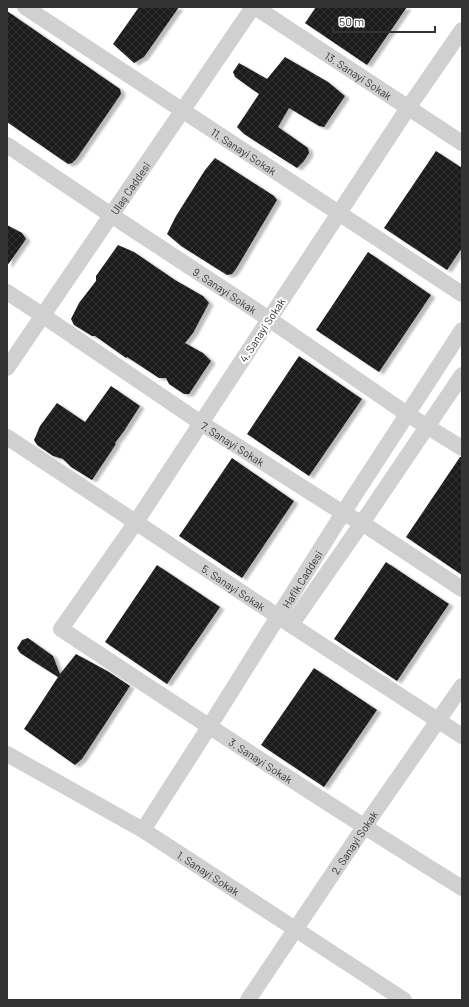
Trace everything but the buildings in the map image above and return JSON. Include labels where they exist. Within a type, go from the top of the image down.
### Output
[{"type":"street","name":"11. Sanayi Sokak","points":[[25,7],[462,294]]},
{"type":"street","name":"Ulaş Caddesi","points":[[7,368],[182,110],[254,7]]},
{"type":"street","name":"13. Sanayi Sokak","points":[[254,7],[462,143]]},
{"type":"street","name":"4. Sanayi Sokak","points":[[62,629],[136,522],[408,108],[462,30]]},
{"type":"street","name":"9. Sanayi Sokak","points":[[7,145],[269,319],[407,414],[462,448]]},
{"type":"street","name":"7. Sanayi Sokak","points":[[7,292],[201,423],[343,513],[362,523],[462,589]]},
{"type":"street","name":"Hafik Caddesi","points":[[285,621],[343,513],[462,330]]},
{"type":"street","name":"Hafik Caddesi","points":[[143,830],[209,727],[285,621],[362,523],[462,375]]},
{"type":"street","name":"5. Sanayi Sokak","points":[[7,437],[462,736]]},
{"type":"street","name":"3. Sanayi Sokak","points":[[62,629],[209,727],[462,888]]},
{"type":"street","name":"2. Sanayi Sokak","points":[[248,1000],[364,827],[462,686]]},
{"type":"street","name":"1. Sanayi Sokak","points":[[7,754],[143,830],[404,1000]]}]
